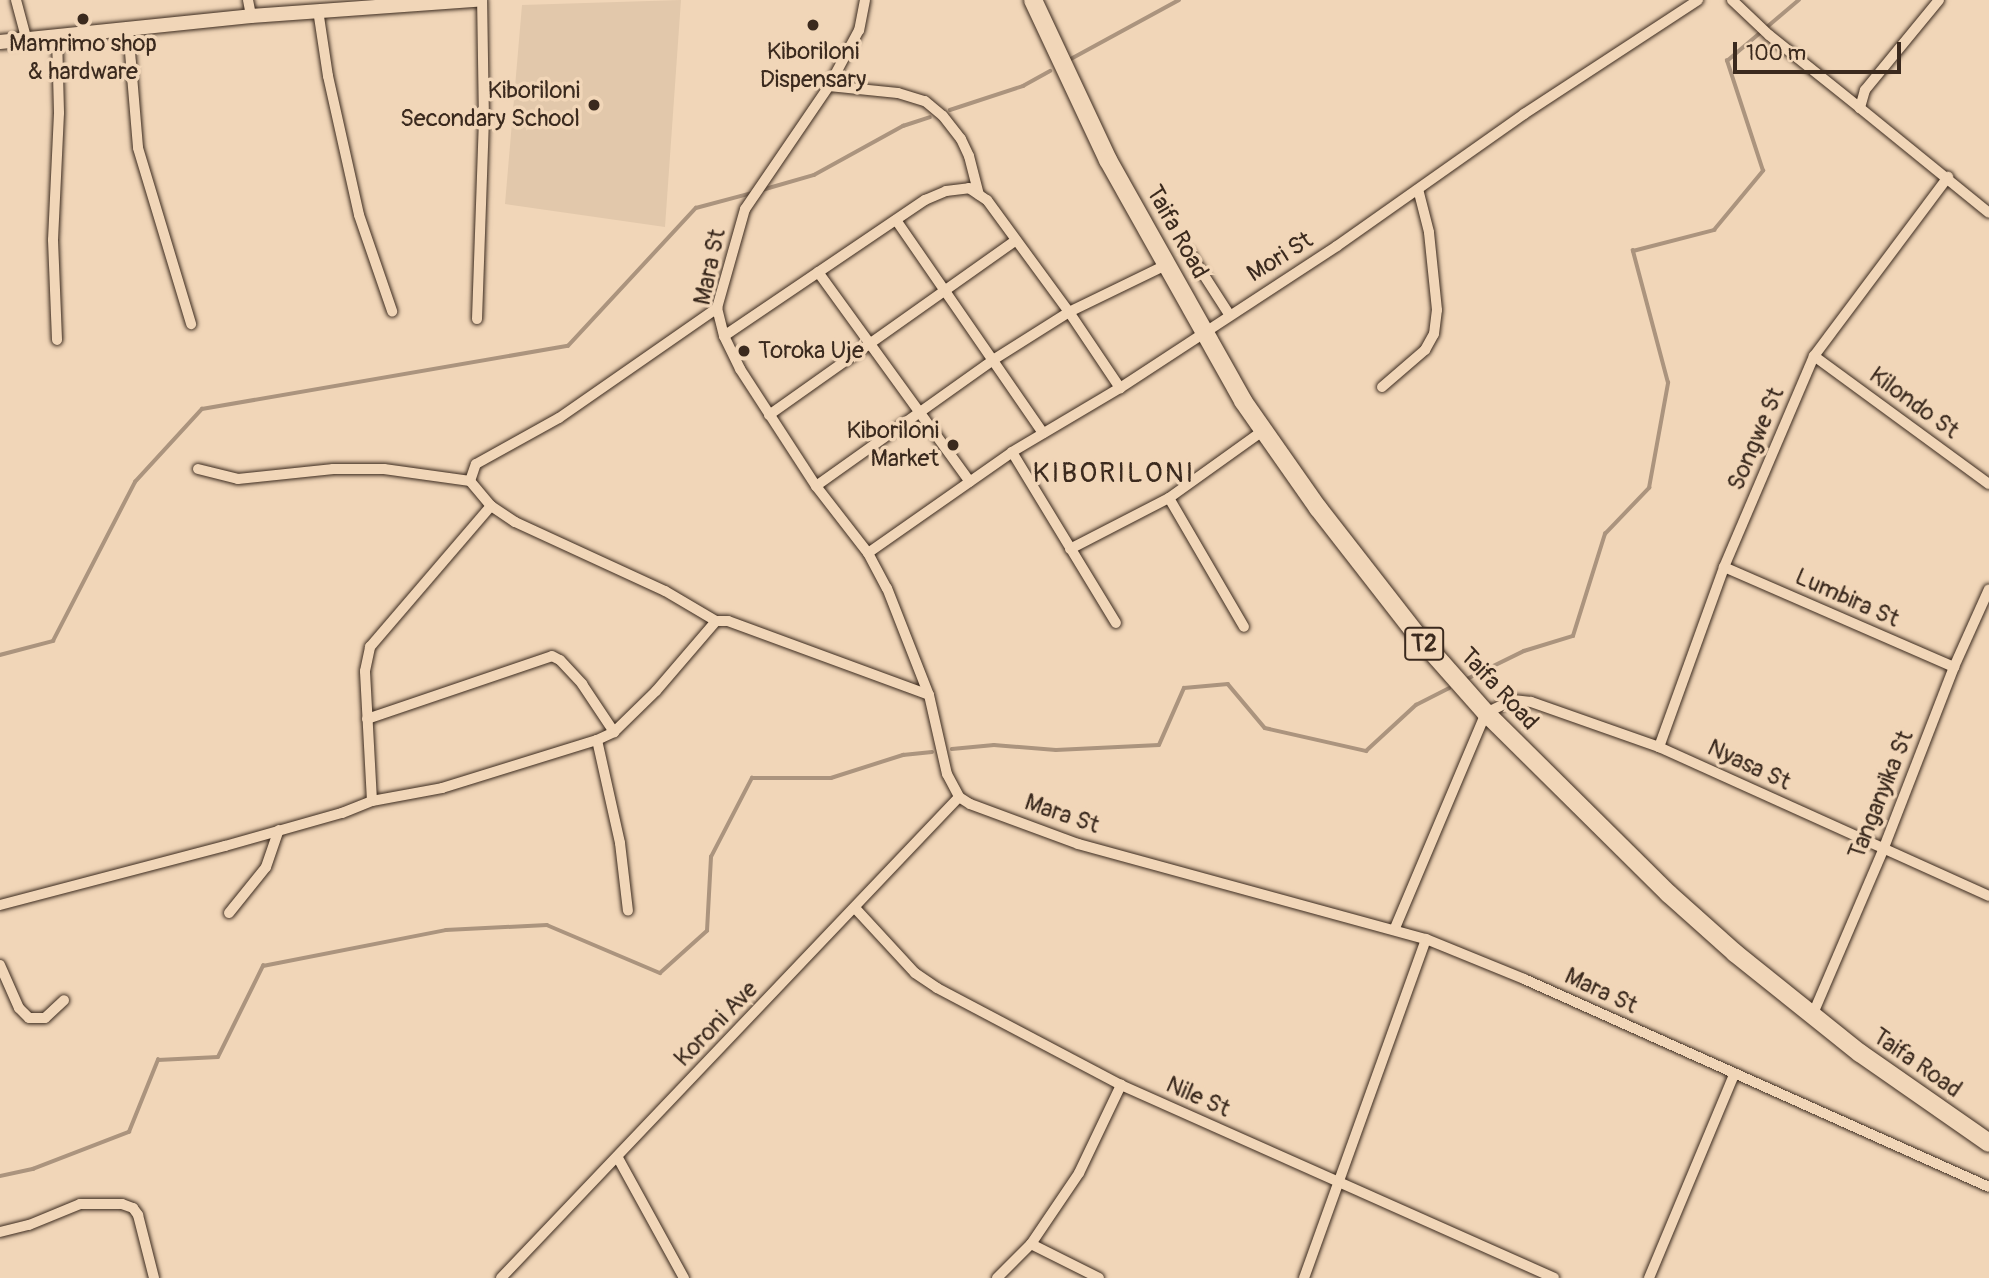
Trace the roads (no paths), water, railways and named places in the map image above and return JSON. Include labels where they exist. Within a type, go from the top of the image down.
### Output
[{"type":"highway","name":"Taifa Road","points":[[1033,0],[1108,160],[1168,264],[1203,334],[1243,401],[1318,508],[1417,635],[1486,713],[1598,827],[1669,894],[1812,1016],[1989,1143]]},
{"type":"street","points":[[16,0],[26,38]]},
{"type":"street","points":[[248,0],[251,16]]},
{"type":"street","points":[[0,42],[318,10],[476,0]]},
{"type":"street","points":[[477,320],[485,122],[482,0]]},
{"type":"street","name":"Mara St","points":[[865,0],[859,30],[830,86],[757,188],[741,222],[717,308],[724,336],[769,415],[816,486],[869,553],[887,588],[929,695],[947,774],[960,797],[970,804],[1078,844],[1395,928],[1426,939],[1524,979],[1989,1187]]},
{"type":"street","name":"Mori St","points":[[869,553],[1012,452],[1120,388],[1229,314],[1337,246],[1418,188],[1698,0]]},
{"type":"street","points":[[1731,0],[1769,35],[1948,177],[1989,213]]},
{"type":"street","points":[[1860,108],[1865,90],[1939,0]]},
{"type":"street","points":[[318,10],[328,76],[359,215],[392,311]]},
{"type":"street","points":[[128,28],[138,148],[191,324]]},
{"type":"street","points":[[57,36],[59,113],[53,240],[57,340]]},
{"type":"street","points":[[830,86],[898,93],[925,101],[943,116],[961,139],[969,156],[979,195]]},
{"type":"street","name":"Songwe St","points":[[1659,747],[1724,566],[1814,356],[1948,177]]},
{"type":"street","points":[[724,336],[925,200],[946,191],[969,188],[987,200],[1069,312],[1120,388]]},
{"type":"street","points":[[1382,387],[1425,350],[1434,334],[1437,310],[1429,232],[1418,188]]},
{"type":"street","points":[[895,219],[1043,433]]},
{"type":"street","points":[[769,415],[1015,241]]},
{"type":"street","points":[[1189,252],[1229,314]]},
{"type":"street","points":[[816,486],[993,360],[1069,312],[1168,264]]},
{"type":"street","points":[[818,272],[970,482]]},
{"type":"street","points":[[470,481],[476,464],[559,418],[717,308]]},
{"type":"street","name":"Kilondo St","points":[[1814,356],[1989,484]]},
{"type":"street","points":[[1070,549],[1169,498],[1264,430]]},
{"type":"street","points":[[1012,452],[1116,623]]},
{"type":"street","points":[[198,469],[238,479],[333,469],[384,469],[470,481],[491,506],[545,538],[665,591],[716,621],[728,621],[929,695]]},
{"type":"street","points":[[1169,498],[1244,627]]},
{"type":"street","points":[[372,801],[365,671],[370,647],[491,506]]},
{"type":"street","name":"Lumbira St","points":[[1724,566],[1954,667]]},
{"type":"street","name":"Tanganyika St","points":[[1812,1016],[1883,850],[1954,667],[1989,589]]},
{"type":"street","points":[[0,905],[342,813],[372,801],[442,788],[597,740],[614,732],[656,691],[716,621]]},
{"type":"street","points":[[367,719],[552,656],[560,660],[582,684],[614,732]]},
{"type":"street","name":"Nyasa St","points":[[1486,713],[1513,700],[1531,702],[1659,747],[1989,896]]},
{"type":"street","points":[[1395,928],[1486,713]]},
{"type":"street","points":[[597,740],[620,843],[628,911]]},
{"type":"street","name":"Koroni Ave","points":[[501,1278],[960,797]]},
{"type":"street","points":[[229,913],[266,867],[279,830]]},
{"type":"street","name":"Nile St","points":[[855,908],[915,973],[937,988],[1121,1085],[1554,1278]]},
{"type":"street","points":[[1304,1278],[1426,939]]},
{"type":"street","points":[[0,965],[19,1008],[29,1018],[45,1018],[64,1000]]},
{"type":"street","points":[[1649,1278],[1734,1075]]},
{"type":"street","points":[[997,1278],[1031,1244],[1079,1173],[1121,1085]]},
{"type":"street","points":[[618,1158],[684,1278]]},
{"type":"street","points":[[0,1232],[11,1231],[80,1204],[122,1204],[133,1208],[138,1215],[154,1278]]},
{"type":"street","points":[[1031,1244],[1098,1278]]},
{"type":"waterway","points":[[1069,60],[1179,0]]},
{"type":"waterway","points":[[1469,678],[1524,651],[1573,636],[1605,534],[1649,488],[1668,383],[1633,251],[1714,230],[1763,171],[1727,61],[1799,0]]},
{"type":"waterway","points":[[950,110],[1023,86],[1050,71]]},
{"type":"waterway","points":[[762,190],[814,175],[903,126],[930,117]]},
{"type":"waterway","points":[[0,655],[53,641],[135,482],[202,409],[568,346],[696,208],[752,193]]},
{"type":"waterway","points":[[952,749],[994,745],[1056,750],[1159,745],[1184,688],[1228,684],[1265,728],[1366,751],[1416,705],[1449,688]]},
{"type":"waterway","points":[[0,1176],[33,1169],[129,1132],[158,1060],[218,1057],[263,966],[446,930],[547,925],[660,973],[707,931],[711,857],[752,778],[831,778],[903,755],[932,752]]},
{"type":"place","name":"Mamrimo shop & hardware","points":[[83,19]]},
{"type":"place","name":"Kiboriloni Dispensary","points":[[813,25]]},
{"type":"place","name":"Kiboriloni Secondary School","points":[[594,105]]},
{"type":"place","name":"Toroka Uje","points":[[744,351]]},
{"type":"place","name":"Kiboriloni Market","points":[[953,445]]},
{"type":"district","name":"KIBORILONI","points":[[1114,474]]}]
